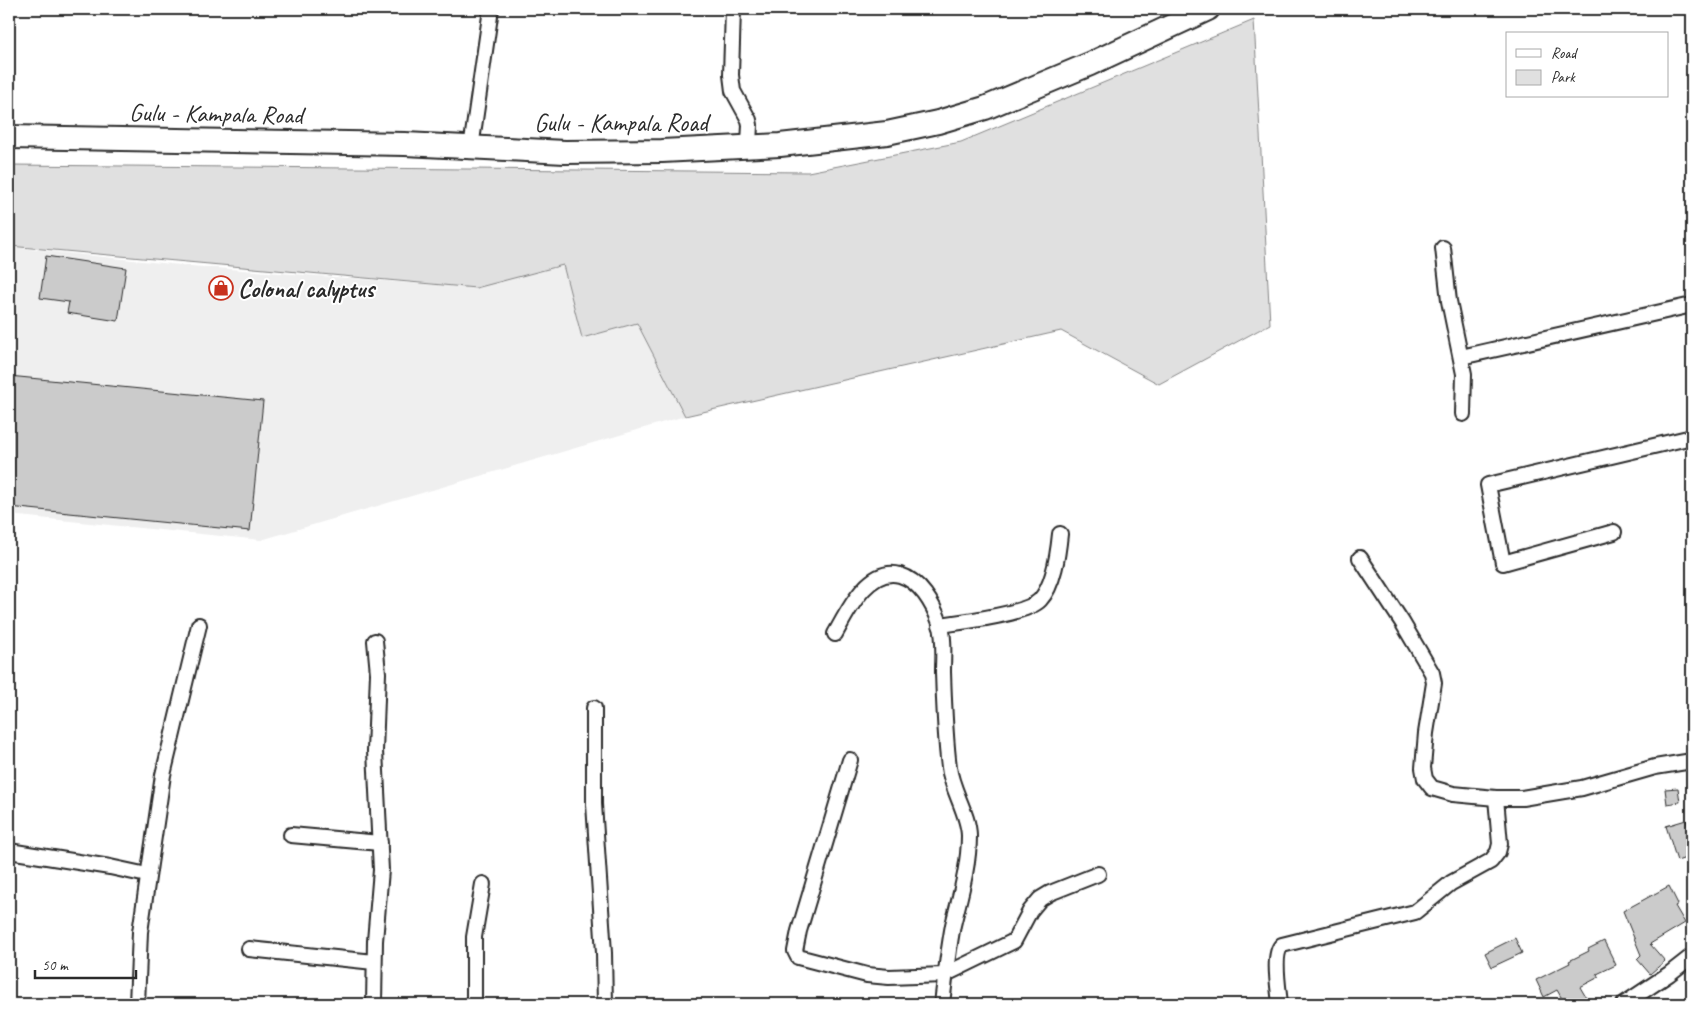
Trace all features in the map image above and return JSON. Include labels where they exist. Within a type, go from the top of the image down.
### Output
[{"type":"main road","name":"Gulu - Kampala Road","points":[[9,137],[386,144],[565,152],[742,148],[887,133],[938,122],[985,108],[1090,64],[1208,9]]},
{"type":"street","points":[[471,148],[491,9]]},
{"type":"street","points":[[733,9],[733,91],[750,125],[749,143],[742,148]]},
{"type":"street","points":[[1443,248],[1449,301],[1464,374],[1463,414]]},
{"type":"street","points":[[1461,357],[1692,305]]},
{"type":"street","points":[[1614,532],[1503,563],[1488,484],[1692,437]]},
{"type":"street","points":[[940,624],[973,620],[1023,609],[1034,604],[1045,593],[1057,563],[1060,534]]},
{"type":"street","points":[[1360,558],[1402,622],[1432,673],[1434,683],[1426,733],[1423,768],[1424,778],[1432,788],[1454,794],[1496,798],[1522,798],[1582,788],[1656,767],[1692,761]]},
{"type":"street","points":[[835,634],[863,588],[880,577],[896,574],[908,578],[918,586],[927,597],[940,624],[949,768],[968,826],[969,838],[964,877],[944,975],[942,1004]]},
{"type":"street","points":[[136,1004],[140,932],[163,775],[199,625]]},
{"type":"street","points":[[374,1004],[374,962],[381,870],[375,760],[378,672],[375,641]]},
{"type":"street","points":[[594,708],[594,804],[604,953],[605,1004]]},
{"type":"street","points":[[850,760],[799,932],[795,954],[798,957],[867,975],[889,977],[944,975],[1014,941],[1030,911],[1040,899],[1050,893],[1098,874]]},
{"type":"street","points":[[1280,1004],[1277,957],[1278,948],[1282,945],[1415,912],[1451,883],[1491,861],[1498,852],[1500,844],[1496,798]]},
{"type":"street","points":[[290,835],[380,843]]},
{"type":"street","points":[[9,851],[110,867],[147,875]]},
{"type":"street","points":[[474,1004],[474,936],[483,884]]},
{"type":"street","points":[[249,949],[374,962]]},
{"type":"street","points":[[1624,1004],[1692,956]]},
{"type":"shaded area","points":[[9,247],[190,266],[476,288],[563,265],[582,338],[637,323],[685,416],[261,540],[9,515]]},
{"type":"green space","points":[[1254,20],[1270,324],[1159,384],[1061,331],[685,416],[637,323],[582,338],[563,265],[476,288],[9,246],[9,165],[808,172],[961,142]]},
{"type":"building","points":[[46,256],[126,268],[118,321],[67,313],[69,302],[40,298]]},
{"type":"building","points":[[9,376],[263,401],[250,531],[9,507]]},
{"type":"building","points":[[1678,788],[1680,802],[1667,804],[1665,789]]},
{"type":"building","points":[[1686,820],[1692,842],[1692,856],[1677,861],[1666,826]]},
{"type":"building","points":[[1669,886],[1678,904],[1675,906],[1685,923],[1650,944],[1665,961],[1650,974],[1637,959],[1641,955],[1623,911]]},
{"type":"building","points":[[1515,938],[1522,953],[1492,967],[1485,953]]},
{"type":"building","points":[[1604,941],[1616,965],[1597,974],[1599,977],[1580,987],[1590,1004],[1565,1004],[1557,990],[1544,997],[1536,980],[1570,963],[1569,961]]},
{"type":"place","name":"Colonal calyptus","points":[[221,288]]}]
